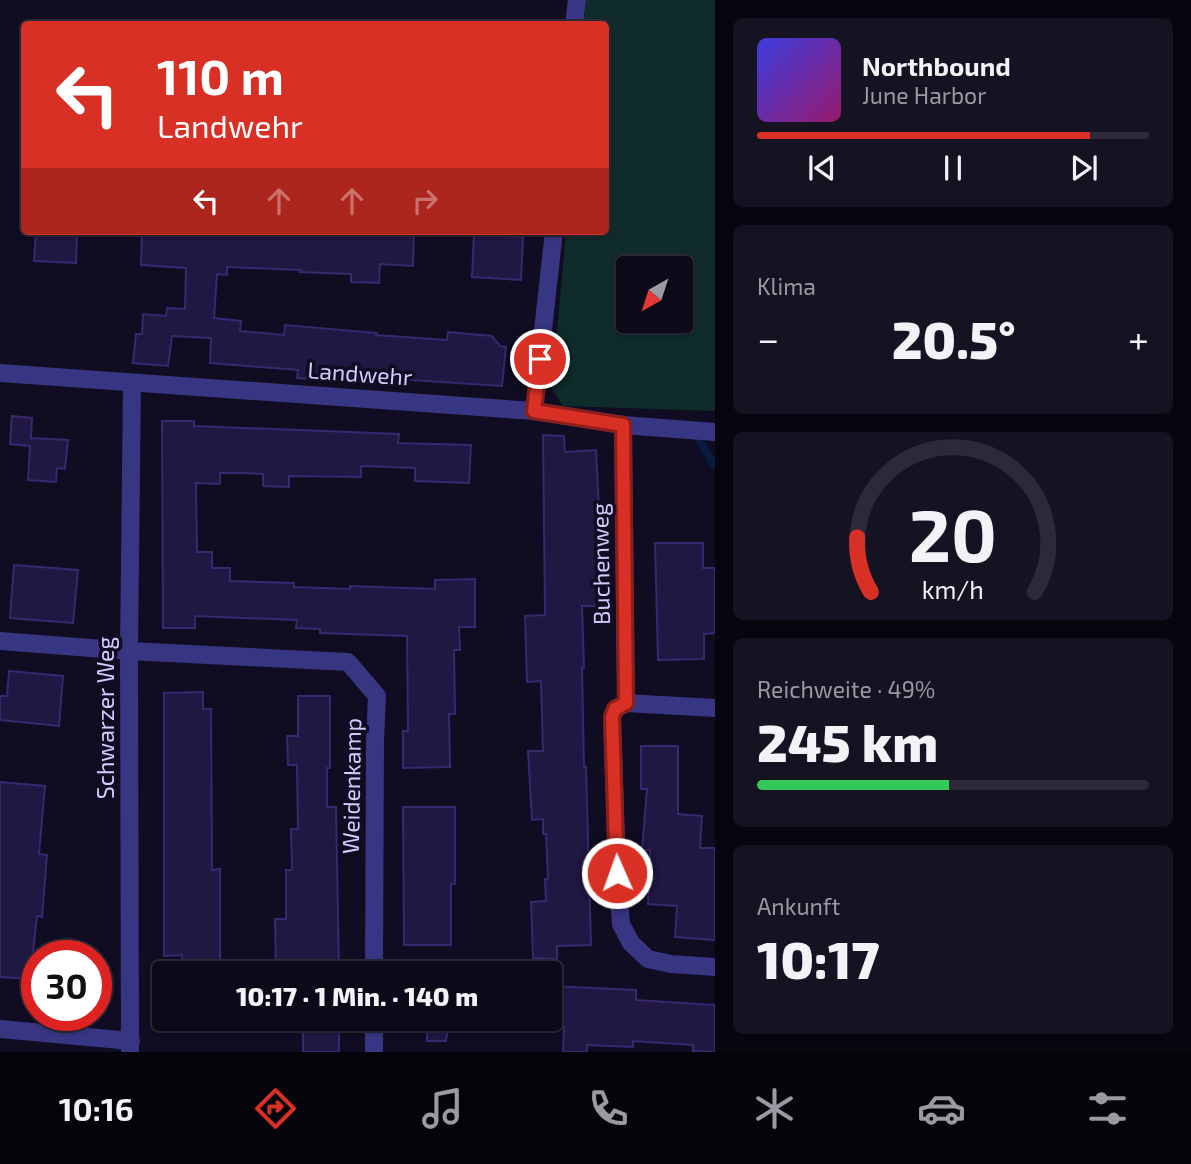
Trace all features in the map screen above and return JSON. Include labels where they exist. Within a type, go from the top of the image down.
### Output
[{"type":"street","points":[[574,21],[576,0]]},
{"type":"street","points":[[534,411],[554,235]]},
{"type":"street","name":"Landwehr","points":[[0,373],[534,411],[623,425],[715,432]]},
{"type":"street","name":"Schwarzer Weg","points":[[131,1046],[129,651],[132,383]]},
{"type":"street","name":"Buchenweg","points":[[623,425],[626,703],[615,709],[612,717],[621,924],[631,943],[648,959],[671,964],[715,967]]},
{"type":"street","name":"Weidenkamp","points":[[0,640],[129,651],[348,662],[377,696],[374,961]]},
{"type":"street","points":[[626,703],[715,708]]},
{"type":"street","points":[[0,1028],[131,1046]]},
{"type":"street","points":[[374,1031],[374,1052]]},
{"type":"green space","points":[[586,0],[715,0],[715,411],[563,406],[552,389],[566,235],[609,235],[609,21],[584,21]]},
{"type":"building","points":[[36,235],[77,235],[76,263],[34,261]]},
{"type":"building","points":[[142,235],[414,235],[413,266],[380,264],[379,283],[351,282],[351,274],[227,267],[227,275],[217,274],[214,318],[241,321],[240,331],[284,335],[285,325],[447,340],[448,332],[492,336],[500,346],[506,347],[502,386],[333,375],[333,381],[297,378],[298,370],[210,363],[211,338],[172,336],[168,366],[133,363],[136,334],[142,334],[143,314],[166,316],[167,308],[185,309],[186,268],[141,265]]},
{"type":"building","points":[[474,235],[523,237],[521,280],[472,277]]},
{"type":"building","points":[[12,416],[32,418],[31,438],[68,440],[65,469],[57,468],[56,482],[28,480],[30,446],[10,444]]},
{"type":"building","points":[[162,421],[194,421],[194,426],[399,434],[398,443],[471,445],[469,483],[415,481],[415,468],[361,466],[361,477],[289,476],[289,487],[263,486],[263,474],[242,473],[220,473],[220,484],[196,483],[197,552],[212,552],[212,568],[230,568],[230,581],[294,583],[294,587],[435,589],[435,580],[475,579],[475,627],[459,627],[460,650],[454,650],[455,714],[449,714],[450,767],[403,768],[403,731],[408,731],[407,636],[320,633],[320,629],[296,628],[297,620],[195,616],[195,628],[163,628]]},
{"type":"building","points":[[543,435],[564,436],[565,452],[596,450],[601,510],[602,606],[582,606],[584,767],[591,945],[557,946],[557,959],[533,958],[531,902],[546,901],[545,879],[548,879],[543,819],[532,820],[528,751],[543,751],[541,681],[527,682],[525,616],[545,615]]},
{"type":"building","points":[[655,543],[703,543],[703,568],[715,568],[715,633],[704,634],[704,659],[658,660]]},
{"type":"building","points":[[14,565],[78,570],[73,623],[10,618]]},
{"type":"building","points":[[9,671],[63,676],[59,726],[0,720],[0,696],[7,696]]},
{"type":"building","points":[[203,692],[203,709],[211,709],[212,870],[220,869],[220,961],[182,961],[182,955],[164,956],[164,693]]},
{"type":"building","points":[[298,696],[330,696],[327,807],[336,807],[339,961],[276,961],[275,919],[286,919],[286,870],[292,870],[291,829],[298,829],[297,765],[288,765],[287,736],[298,736]]},
{"type":"building","points":[[641,746],[678,746],[678,814],[702,816],[700,848],[715,848],[715,940],[675,937],[677,906],[648,904],[650,850],[642,850],[647,789],[641,789]]},
{"type":"building","points":[[0,782],[45,786],[39,854],[47,855],[42,917],[37,916],[34,940],[21,940],[21,978],[0,977]]},
{"type":"building","points":[[403,807],[455,807],[455,884],[451,884],[451,945],[404,945]]},
{"type":"building","points":[[562,987],[636,990],[636,1000],[715,1005],[715,1052],[693,1051],[693,1045],[633,1041],[633,1047],[587,1045],[587,1052],[563,1052]]},
{"type":"building","points":[[303,1031],[339,1031],[339,1052],[303,1052]]},
{"type":"building","points":[[427,1031],[448,1031],[446,1041],[427,1041]]},
{"type":"waterway","points":[[695,433],[715,466]]},
{"type":"route","points":[[540,359],[534,411],[623,425],[626,703],[615,709],[612,717],[617,873]]}]
